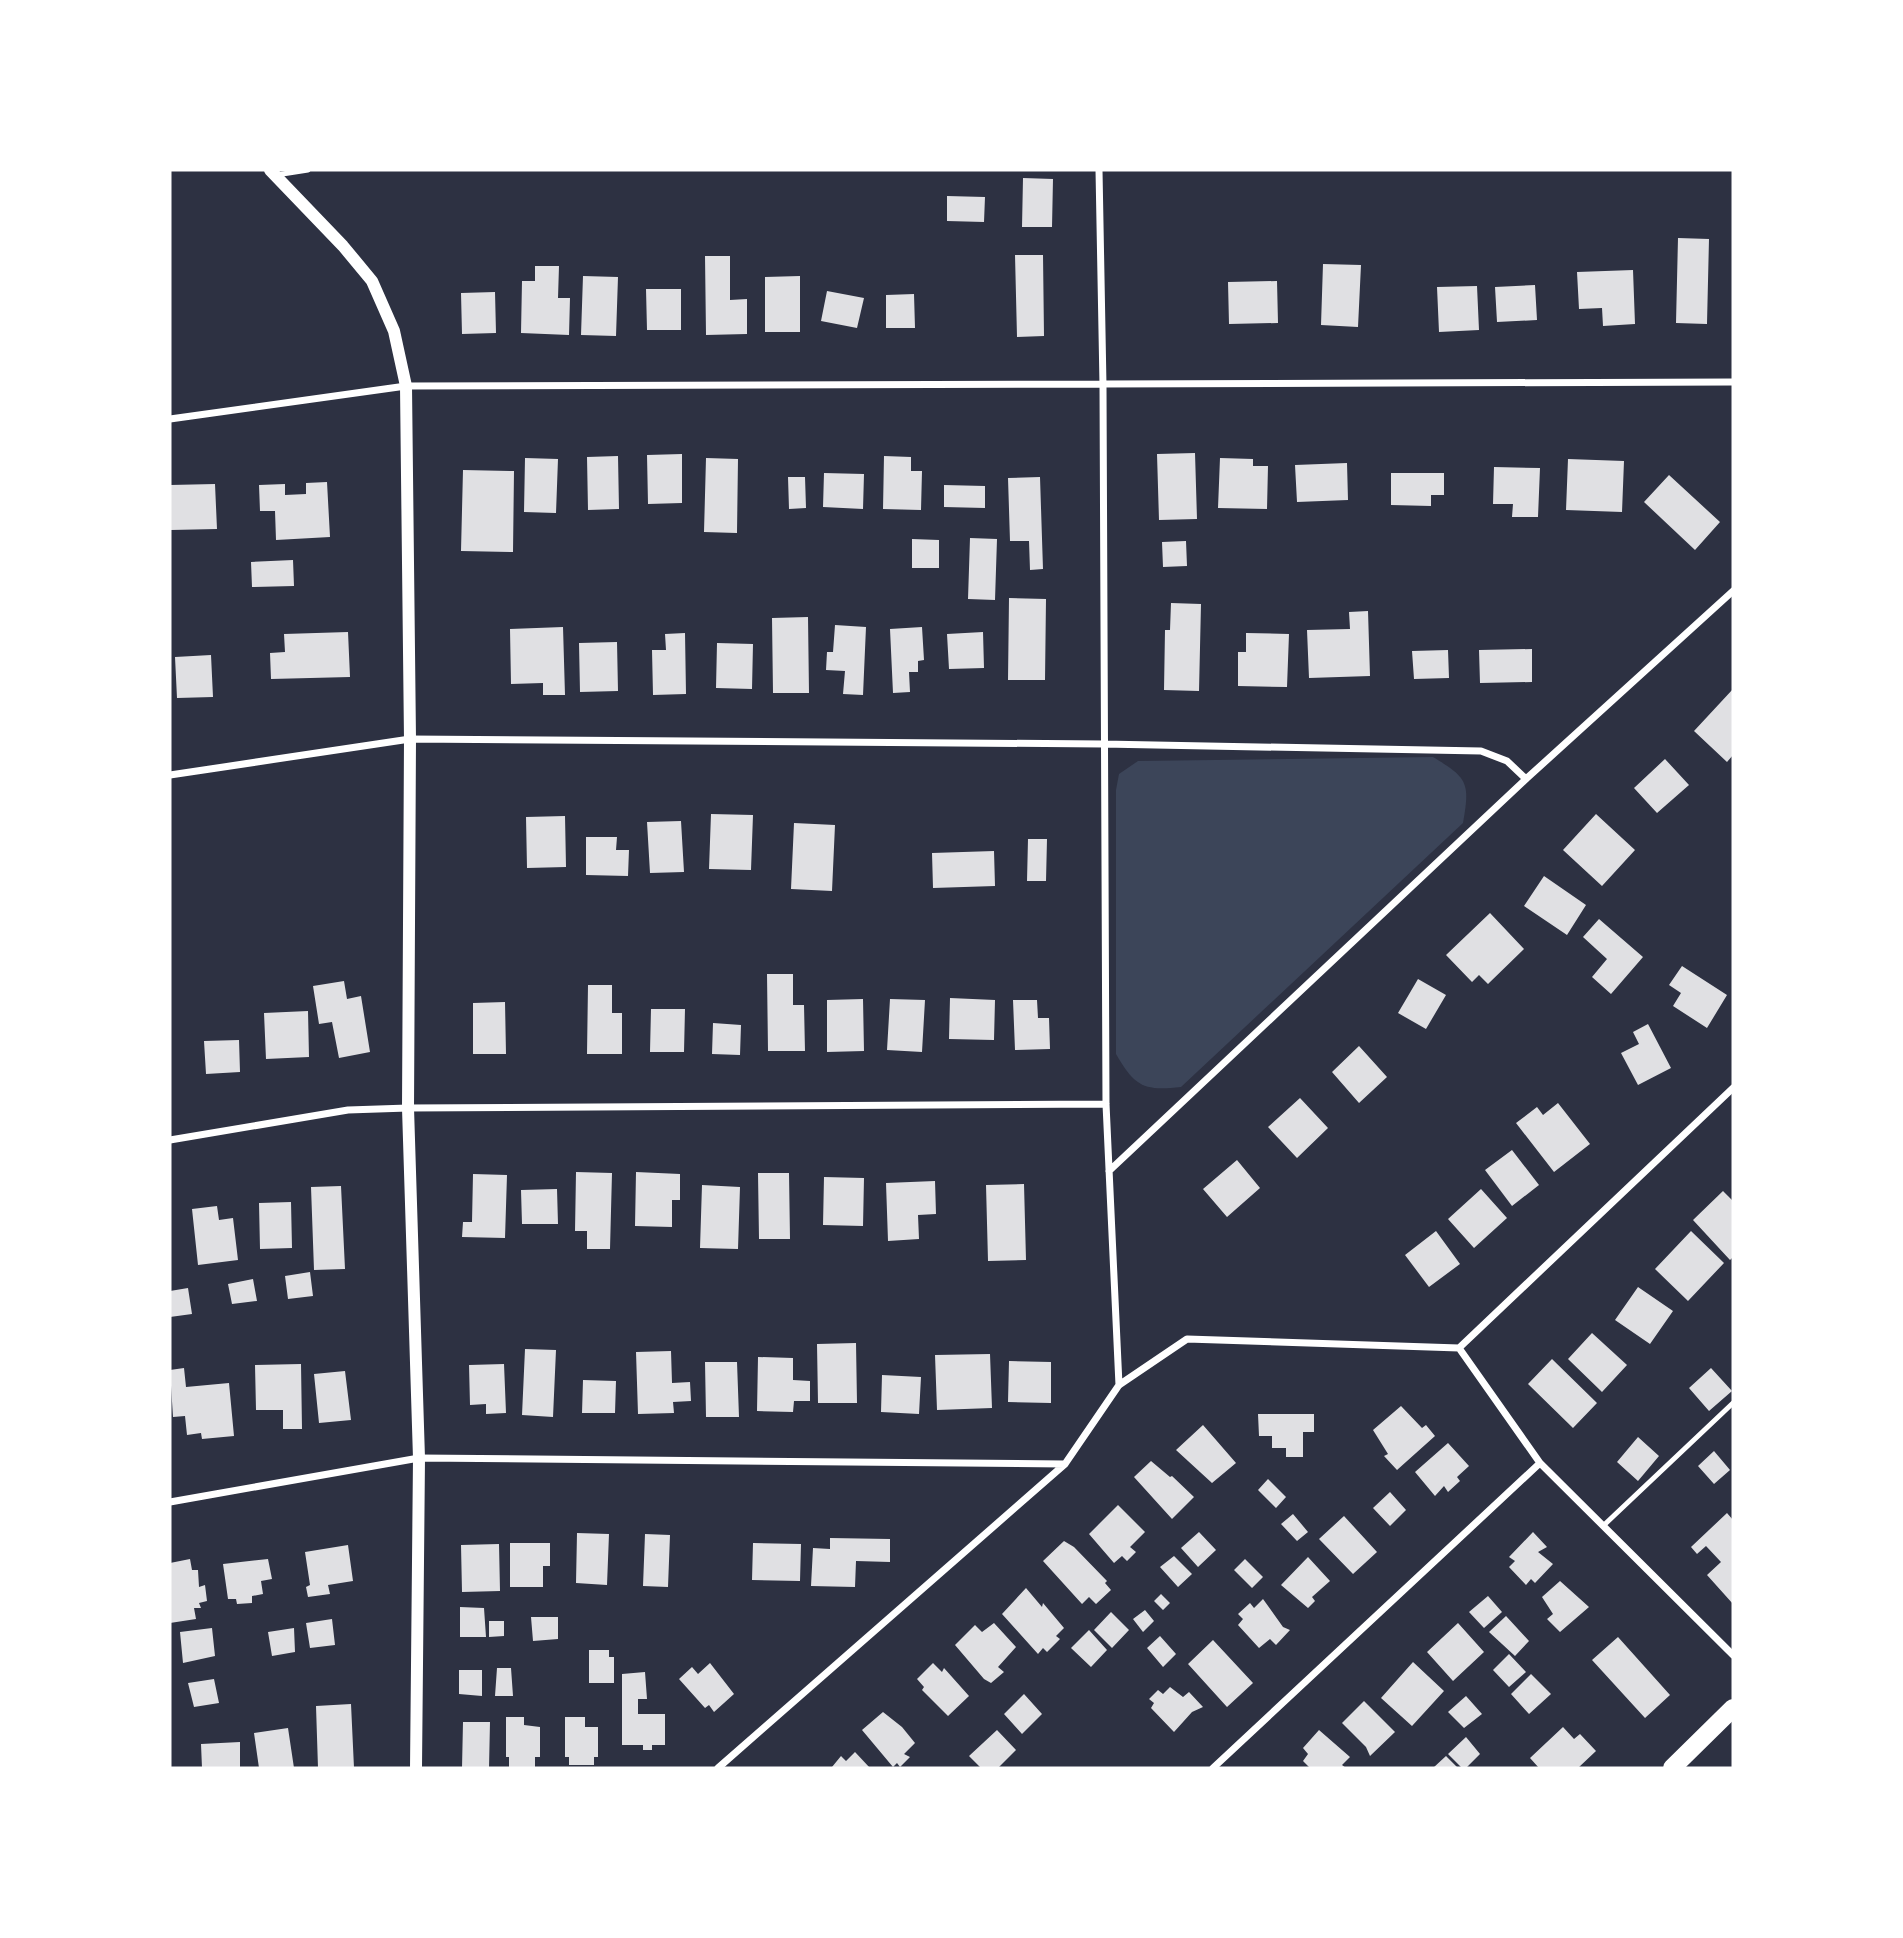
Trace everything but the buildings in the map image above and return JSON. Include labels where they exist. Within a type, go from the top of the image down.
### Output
[{"type":"main road","points":[[1672,1768],[1733,1708]]},
{"type":"street","points":[[1099,170],[1103,385],[1105,1104],[1119,1385]]},
{"type":"street","points":[[271,172],[318,219],[372,281],[394,331],[406,386],[410,739],[408,1108],[419,1458],[416,1768]]},
{"type":"street","points":[[170,419],[406,386],[1733,383]]},
{"type":"street","points":[[1109,1171],[1526,779],[1733,591]]},
{"type":"street","points":[[170,775],[410,739],[1103,744],[1481,751],[1507,761],[1526,779]]},
{"type":"street","points":[[718,1768],[1065,1464],[1119,1385],[1187,1339],[1459,1348],[1733,1088]]},
{"type":"street","points":[[170,1140],[348,1110],[1105,1104]]},
{"type":"street","points":[[1459,1348],[1540,1463],[1733,1655]]},
{"type":"street","points":[[170,1502],[419,1458],[1065,1464]]},
{"type":"street","points":[[1213,1768],[1540,1463]]},
{"type":"lane","points":[[271,172],[308,170]]},
{"type":"lane","points":[[1604,1525],[1733,1403]]},
{"type":"shaded area","points":[[1433,757],[1453,771],[1464,783],[1466,799],[1463,823],[1181,1087],[1149,1087],[1135,1080],[1116,1054],[1116,790],[1119,774],[1138,761]]}]
